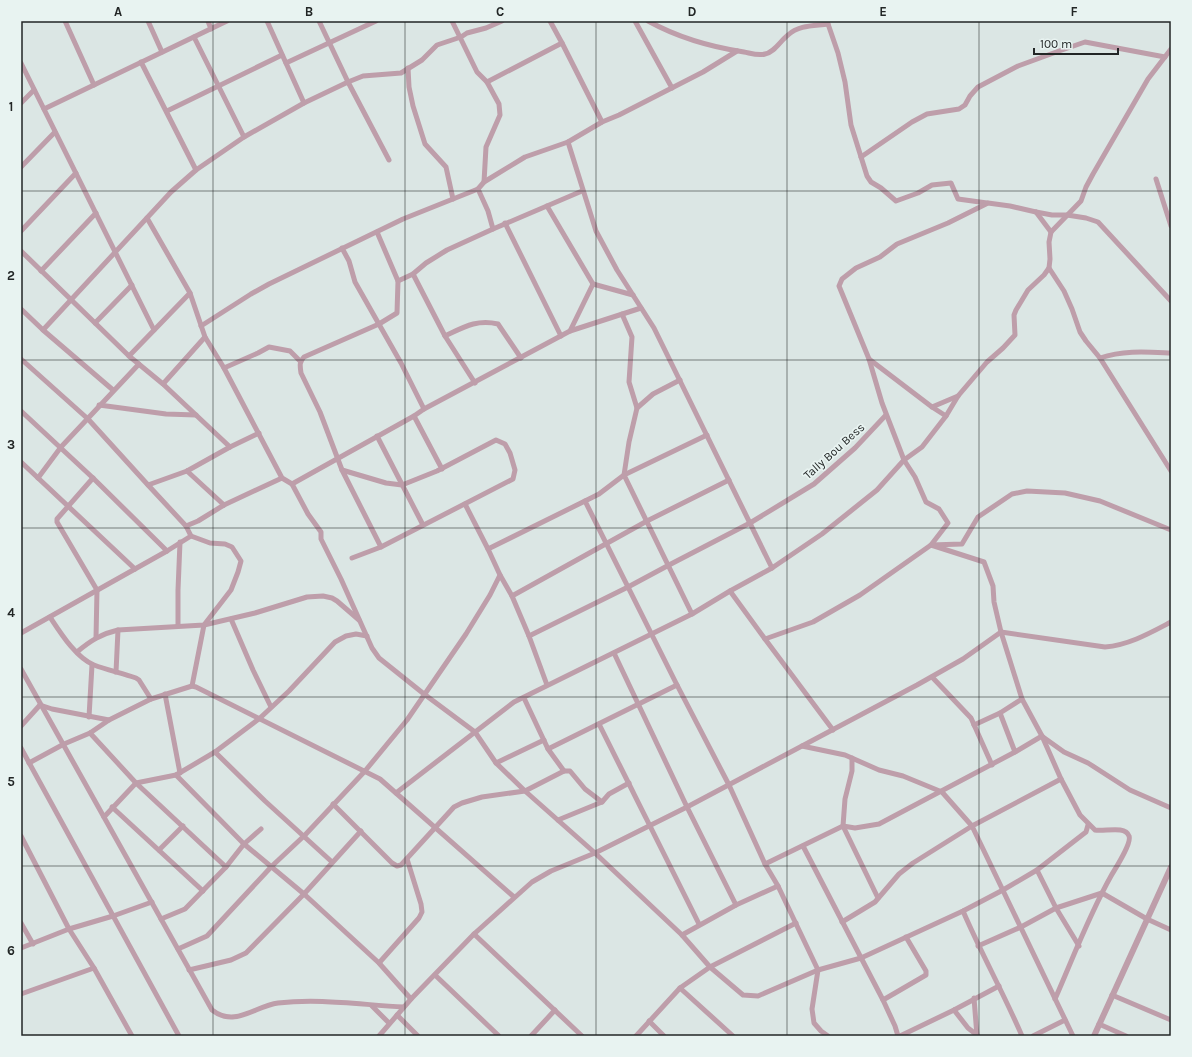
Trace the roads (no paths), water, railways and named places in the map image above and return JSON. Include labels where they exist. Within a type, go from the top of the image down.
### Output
[{"type":"street","points":[[65,21],[94,85]]},
{"type":"street","points":[[148,21],[162,52]]},
{"type":"street","points":[[208,21],[211,29]]},
{"type":"street","points":[[44,109],[227,21]]},
{"type":"street","points":[[267,21],[304,103]]},
{"type":"street","points":[[319,21],[348,82],[389,160]]},
{"type":"street","points":[[286,63],[376,21]]},
{"type":"street","points":[[452,21],[477,72],[487,82],[499,104],[500,115],[486,147],[484,182]]},
{"type":"street","points":[[486,28],[489,21]]},
{"type":"street","points":[[43,330],[171,192],[196,170],[244,137],[304,103],[348,82],[363,76],[401,73],[422,60],[437,45],[502,21]]},
{"type":"street","points":[[550,21],[602,122]]},
{"type":"street","points":[[635,21],[672,88]]},
{"type":"street","points":[[648,21],[682,36],[737,51],[757,54],[765,54],[773,50],[788,34],[802,27],[828,23],[838,53],[845,82],[847,106],[851,125],[871,182],[881,188],[896,202],[918,194],[932,185],[951,183],[958,199],[1010,206],[1052,215],[1067,215],[1086,218],[1098,222],[1171,301]]},
{"type":"street","points":[[194,37],[244,137]]},
{"type":"street","points":[[861,157],[912,122],[927,114],[959,109],[966,104],[970,96],[978,87],[1018,66],[1085,42],[1165,57]]},
{"type":"street","points":[[487,82],[562,43]]},
{"type":"street","points":[[396,793],[510,705],[547,685],[692,614],[772,568],[835,524],[877,490],[904,460],[922,447],[946,416],[958,396],[987,362],[1015,335],[1014,315],[1016,310],[1028,290],[1044,275],[1049,268],[1049,242],[1051,232],[1081,202],[1086,187],[1093,174],[1148,79],[1171,49]]},
{"type":"street","points":[[201,326],[251,294],[403,219],[478,189],[484,182],[525,158],[568,142],[602,122],[619,115],[703,72],[737,51]]},
{"type":"street","points":[[166,112],[282,55]]},
{"type":"street","points":[[141,62],[196,170]]},
{"type":"street","points":[[21,63],[154,330]]},
{"type":"street","points":[[408,68],[409,87],[413,106],[425,144],[446,167],[453,199]]},
{"type":"street","points":[[21,103],[34,90]]},
{"type":"street","points":[[21,167],[55,132]]},
{"type":"street","points":[[568,142],[596,232],[617,270],[654,328],[772,568]]},
{"type":"street","points":[[21,231],[76,173]]},
{"type":"street","points":[[1156,178],[1171,226]]},
{"type":"street","points":[[478,189],[488,211],[493,229]]},
{"type":"street","points":[[398,280],[413,274],[426,263],[447,250],[582,191]]},
{"type":"street","points":[[766,638],[813,622],[860,595],[931,545],[948,523],[939,509],[926,502],[904,460],[886,415],[869,359],[839,286],[842,279],[856,268],[880,257],[897,244],[988,203]]},
{"type":"street","points":[[547,206],[592,284],[633,295]]},
{"type":"street","points":[[1036,212],[1051,232]]},
{"type":"street","points":[[41,271],[96,213]]},
{"type":"street","points":[[147,218],[190,293],[205,337],[224,368],[282,478],[292,484],[308,514],[321,532],[321,539],[372,648],[380,658],[424,694],[475,732],[496,763],[525,792],[595,852],[682,934],[710,967],[738,992],[743,995],[758,996],[818,970],[861,958],[963,911],[1037,870],[1086,832],[1088,825]]},
{"type":"street","points":[[505,224],[561,336]]},
{"type":"street","points":[[300,360],[379,324],[397,313],[398,280],[377,232]]},
{"type":"street","points":[[342,248],[349,260],[355,282],[401,363],[424,409]]},
{"type":"street","points":[[21,251],[129,356],[230,446]]},
{"type":"street","points":[[1049,268],[1064,291],[1080,332],[1086,342],[1100,358],[1171,471]]},
{"type":"street","points":[[413,274],[445,336],[475,383]]},
{"type":"street","points":[[570,331],[592,284]]},
{"type":"street","points":[[95,323],[132,285]]},
{"type":"street","points":[[129,356],[190,293]]},
{"type":"street","points":[[292,484],[424,409],[570,331],[641,308]]},
{"type":"street","points":[[21,309],[43,330],[113,390]]},
{"type":"street","points":[[622,314],[632,337],[629,382],[636,408],[624,476],[692,614]]},
{"type":"street","points":[[445,336],[473,323],[487,321],[498,324],[521,358]]},
{"type":"street","points":[[162,384],[205,337]]},
{"type":"street","points":[[224,368],[268,347],[290,351],[300,360],[302,373],[320,412],[342,470],[381,547]]},
{"type":"street","points":[[1100,358],[1112,354],[1130,352],[1171,353]]},
{"type":"street","points":[[21,359],[88,418],[186,526],[191,536],[210,543],[225,544],[232,547],[241,561],[231,590],[204,625],[192,686]]},
{"type":"street","points":[[869,359],[946,416]]},
{"type":"street","points":[[38,478],[61,447],[139,364]]},
{"type":"street","points":[[636,408],[653,394],[680,380]]},
{"type":"street","points":[[932,406],[958,396]]},
{"type":"street","points":[[99,405],[166,414],[196,415]]},
{"type":"street","points":[[21,411],[94,478],[167,551]]},
{"type":"street","name":"Tally Bou Bess","points":[[529,636],[628,588],[750,523],[814,484],[855,448],[886,415]]},
{"type":"street","points":[[414,416],[442,469]]},
{"type":"street","points":[[148,485],[187,471],[230,446],[259,433]]},
{"type":"street","points":[[488,549],[599,494],[624,476],[707,435]]},
{"type":"street","points":[[377,436],[423,525]]},
{"type":"street","points":[[342,470],[386,483],[402,485],[442,469],[496,440],[505,444],[510,453],[515,470],[513,479],[381,547],[352,558]]},
{"type":"street","points":[[21,462],[135,569]]},
{"type":"street","points":[[187,471],[224,505]]},
{"type":"street","points":[[94,478],[58,516],[57,522],[97,590],[96,638]]},
{"type":"street","points":[[186,526],[198,521],[224,505],[282,478]]},
{"type":"street","points":[[512,596],[647,521],[729,480]]},
{"type":"street","points":[[931,545],[962,544],[978,517],[1012,494],[1026,491],[1065,493],[1100,501],[1171,530]]},
{"type":"street","points":[[585,501],[729,785],[765,864],[778,886],[818,970],[812,1009],[814,1023],[828,1036]]},
{"type":"street","points":[[465,504],[512,596],[547,685]]},
{"type":"street","points":[[21,633],[191,536]]},
{"type":"street","points":[[178,626],[180,542]]},
{"type":"street","points":[[931,545],[984,562],[993,586],[994,602],[1001,632],[1022,699],[1042,736],[1061,779],[1080,815],[1088,825],[1097,831],[1115,829],[1121,830],[1127,832],[1130,837],[1130,840],[1102,893],[1055,999]]},
{"type":"street","points":[[178,950],[207,936],[272,866],[305,835],[365,771],[407,720],[466,634],[490,595],[500,575]]},
{"type":"street","points":[[730,591],[833,730]]},
{"type":"street","points":[[77,652],[96,638],[118,630],[204,625],[255,613],[307,597],[323,596],[332,598],[361,623]]},
{"type":"street","points":[[50,617],[60,633],[77,652],[92,665],[132,676],[139,680],[151,699]]},
{"type":"street","points":[[231,619],[271,707]]},
{"type":"street","points":[[379,1036],[411,999],[474,934],[532,882],[551,871],[595,852],[687,807],[833,730],[963,659],[1001,632],[1105,647],[1119,646],[1171,622]]},
{"type":"street","points":[[116,672],[118,630]]},
{"type":"street","points":[[104,817],[136,783],[178,774],[215,752],[260,718],[289,691],[335,642],[351,634],[367,636]]},
{"type":"street","points":[[614,653],[687,807],[736,905]]},
{"type":"street","points":[[89,717],[92,665]]},
{"type":"street","points":[[21,669],[212,1010],[221,1016],[234,1017],[243,1016],[278,1003],[307,1000],[372,1006],[404,1007]]},
{"type":"street","points":[[932,677],[971,718],[992,765]]},
{"type":"street","points":[[548,749],[677,685]]},
{"type":"street","points":[[29,763],[64,744],[90,733],[109,720],[151,699],[192,686],[200,688],[380,779],[514,897]]},
{"type":"street","points":[[165,694],[178,774],[244,844],[304,894],[379,963],[411,999]]},
{"type":"street","points":[[524,698],[548,749],[564,771]]},
{"type":"street","points":[[974,725],[1000,713],[1022,699]]},
{"type":"street","points":[[40,705],[52,709],[109,720]]},
{"type":"street","points":[[21,726],[40,705]]},
{"type":"street","points":[[1000,713],[1015,752]]},
{"type":"street","points":[[599,724],[699,924]]},
{"type":"street","points":[[90,733],[136,783],[226,867]]},
{"type":"street","points":[[765,864],[843,826],[855,828],[879,824],[942,792],[1042,736]]},
{"type":"street","points":[[1042,736],[1064,752],[1088,763],[1130,790],[1171,808]]},
{"type":"street","points":[[496,763],[544,740]]},
{"type":"street","points":[[802,746],[845,755],[879,770],[903,776],[942,792],[972,826],[1073,1036]]},
{"type":"street","points":[[21,748],[179,1036]]},
{"type":"street","points":[[215,752],[332,862]]},
{"type":"street","points":[[852,758],[852,771],[845,799],[843,826],[878,898]]},
{"type":"street","points":[[333,804],[392,863],[397,866],[401,865],[407,859],[454,806],[462,802],[482,797],[525,792],[564,771],[570,771],[585,789],[602,802]]},
{"type":"street","points":[[842,922],[875,902],[899,874],[913,863],[972,826],[1061,779]]},
{"type":"street","points":[[558,820],[602,802],[609,794],[629,783]]},
{"type":"street","points":[[112,807],[203,891]]},
{"type":"street","points":[[159,850],[183,826]]},
{"type":"street","points":[[161,919],[185,909],[226,867],[244,844],[261,829]]},
{"type":"street","points":[[189,970],[231,960],[246,953],[304,894],[361,831]]},
{"type":"street","points":[[21,836],[69,929],[94,968],[132,1036]]},
{"type":"street","points":[[803,846],[883,1000],[899,1036],[954,1010],[998,986]]},
{"type":"street","points":[[379,963],[419,918],[422,912],[422,904],[407,859]]},
{"type":"street","points":[[1094,1036],[1147,919],[1169,878],[1171,867]]},
{"type":"street","points":[[1037,870],[1056,908],[1078,946]]},
{"type":"street","points":[[682,934],[736,905],[778,886]]},
{"type":"street","points":[[978,946],[1021,927],[1056,908],[1102,893],[1147,919],[1171,930]]},
{"type":"street","points":[[21,948],[69,929],[113,916],[152,902]]},
{"type":"street","points":[[963,911],[978,946],[1022,1036]]},
{"type":"street","points":[[21,923],[33,944]]},
{"type":"street","points":[[636,1036],[680,988],[710,967],[796,923]]},
{"type":"street","points":[[474,934],[582,1036]]},
{"type":"street","points":[[883,1000],[926,975],[926,971],[906,937]]},
{"type":"street","points":[[21,994],[94,968]]},
{"type":"street","points":[[435,975],[499,1036]]},
{"type":"street","points":[[680,988],[733,1036]]},
{"type":"street","points":[[1112,995],[1171,1020]]},
{"type":"street","points":[[974,998],[977,1035]]},
{"type":"street","points":[[372,1006],[389,1023]]},
{"type":"street","points":[[531,1036],[555,1010]]},
{"type":"street","points":[[954,1010],[968,1028],[977,1035]]},
{"type":"street","points":[[397,1015],[418,1036]]},
{"type":"street","points":[[1033,1036],[1065,1020]]},
{"type":"street","points":[[649,1021],[664,1036]]},
{"type":"street","points":[[1099,1024],[1126,1036]]}]
